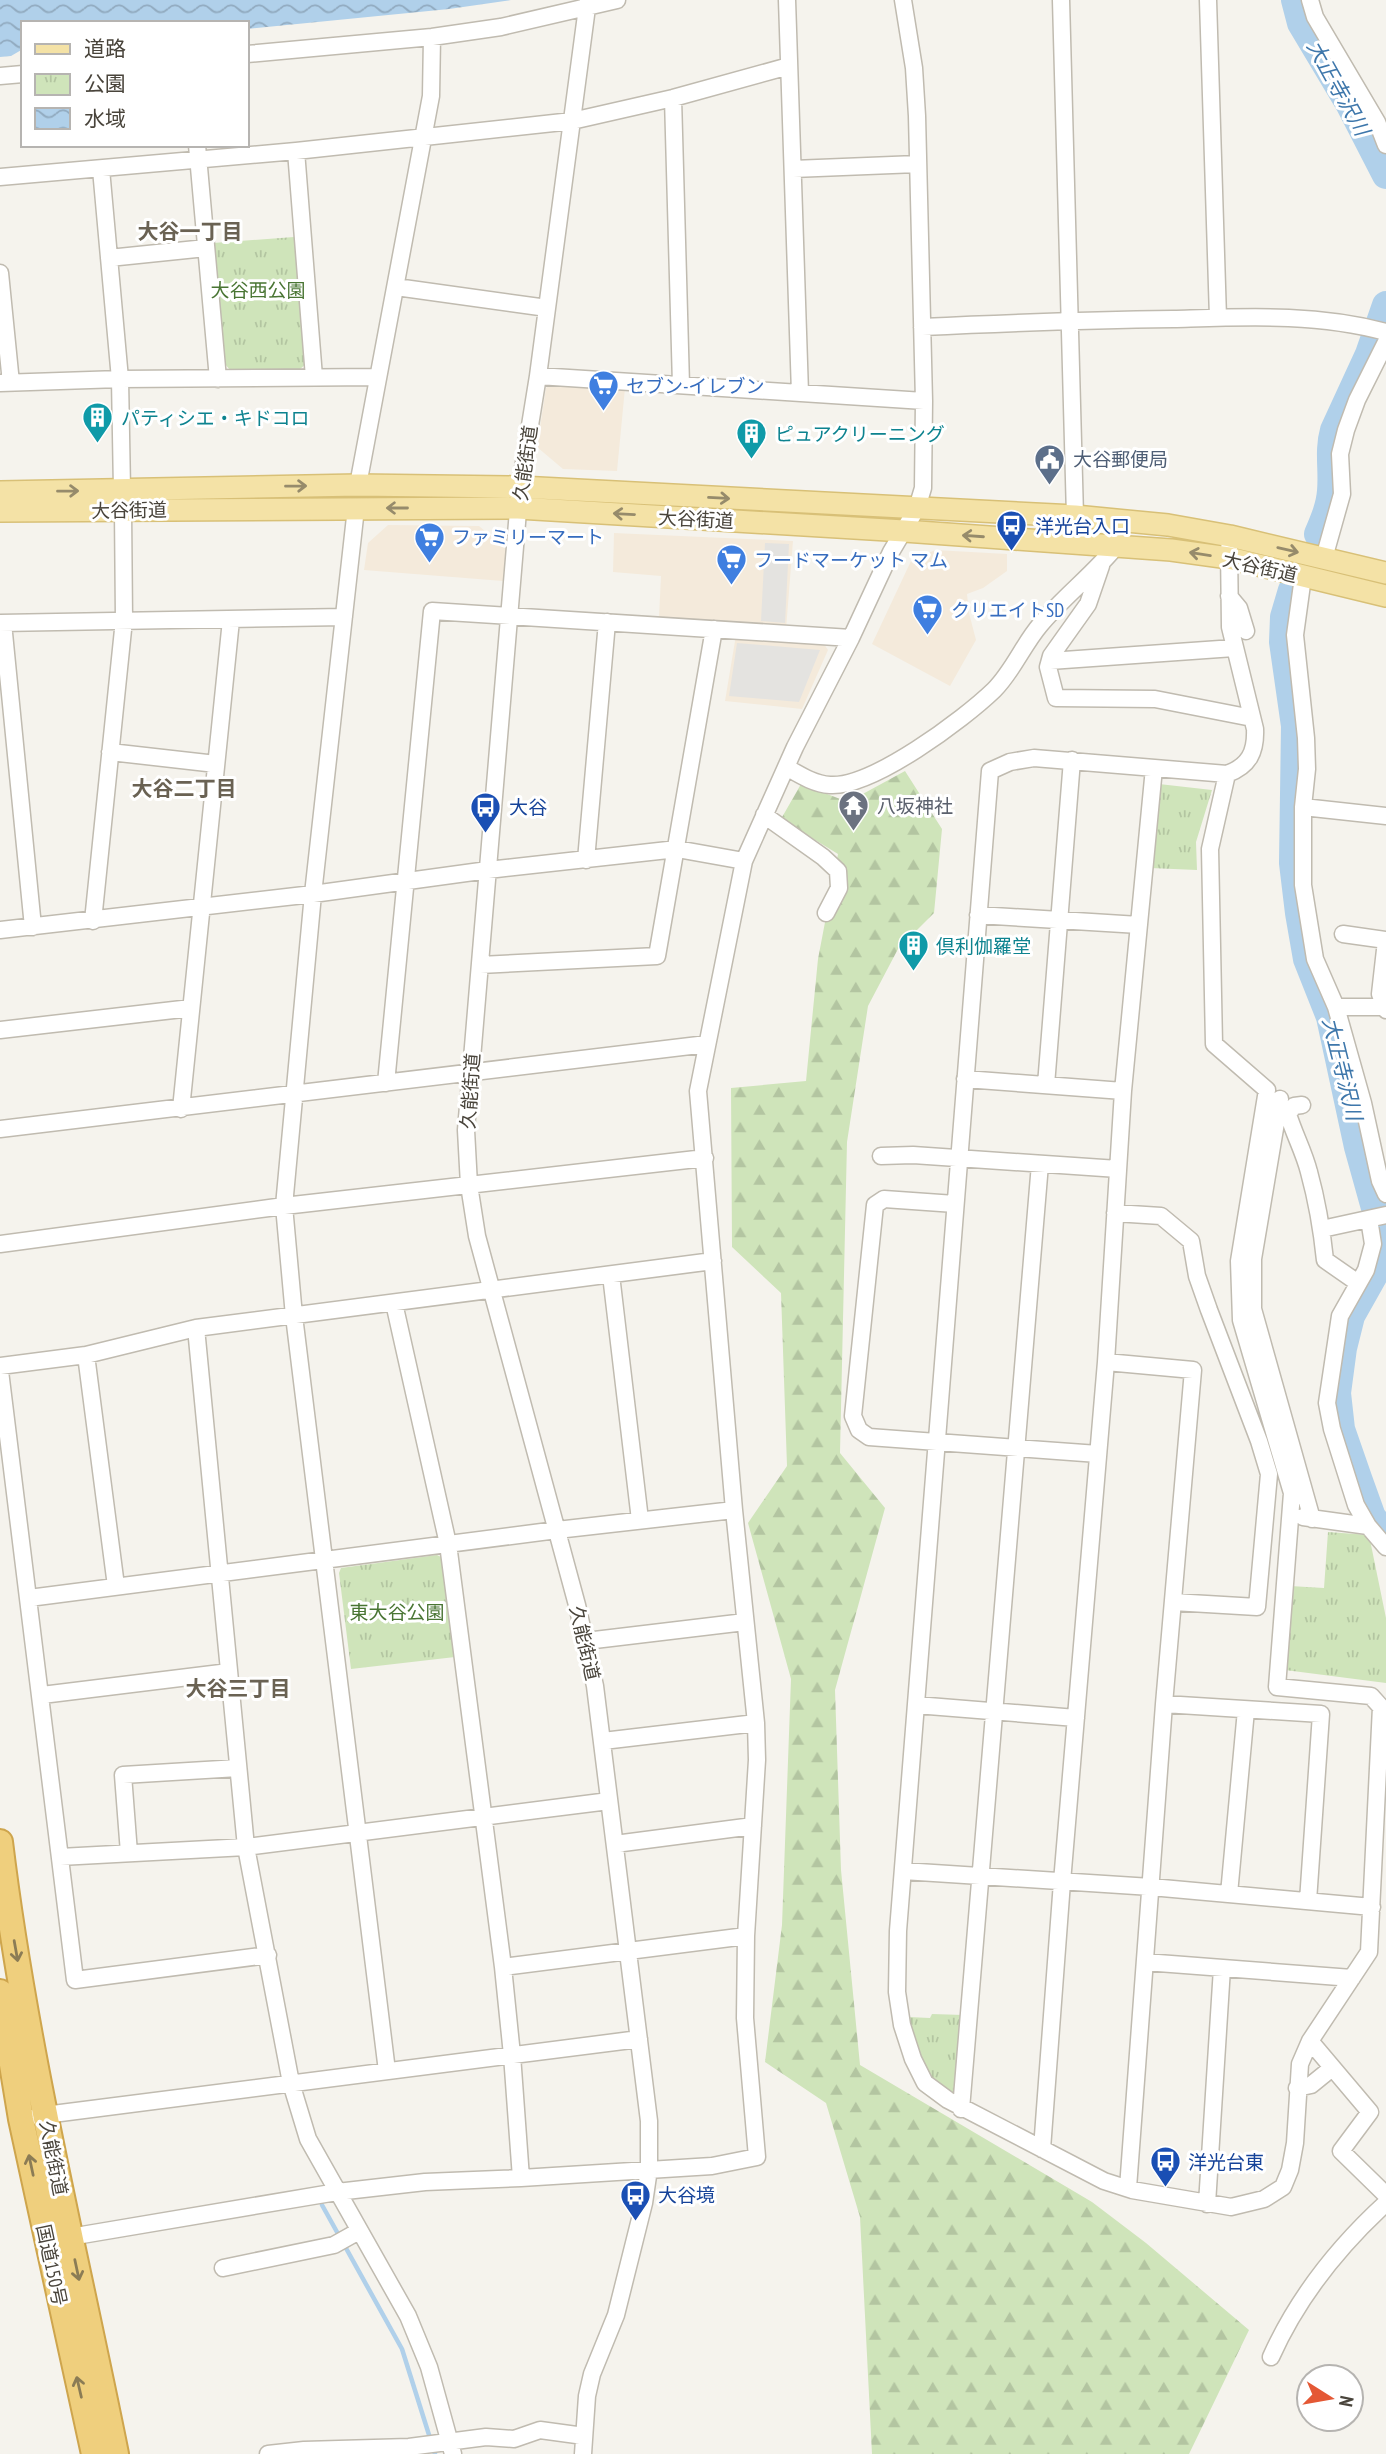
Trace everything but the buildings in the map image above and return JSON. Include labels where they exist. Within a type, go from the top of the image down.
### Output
[{"type":"highway","name":"久能街道","points":[[1,1850],[33,2116],[69,2237],[116,2454]]},
{"type":"highway","name":"国道150号","points":[[0,1992],[33,2116],[94,2454]]},
{"type":"main road","name":"大谷街道","points":[[0,511],[358,485],[904,531],[1118,544],[1229,558],[1386,596]]},
{"type":"main road","name":"大谷街道","points":[[0,492],[123,500],[356,508],[519,498],[916,508],[1075,516],[1168,525],[1230,536],[1386,573]]},
{"type":"street","points":[[248,54],[432,37],[501,27],[587,4],[617,0]]},
{"type":"street","points":[[787,0],[800,393]]},
{"type":"street","points":[[69,2237],[337,2192],[425,2182],[520,2179],[712,2165],[757,2157],[745,2018],[746,1936],[757,1760],[756,1723],[734,1510],[698,1091],[744,861],[786,767],[891,552],[916,508],[922,488],[924,401],[914,68],[903,0]]},
{"type":"street","points":[[1061,0],[1075,516]]},
{"type":"street","points":[[1208,0],[1218,318]]},
{"type":"street","points":[[1310,0],[1315,17],[1377,122],[1386,145]]},
{"type":"street","name":"久能街道","points":[[583,2454],[587,2396],[592,2374],[616,2315],[633,2256],[649,2169],[649,2121],[595,1686],[557,1530],[477,1236],[469,1185],[466,1130],[519,498],[538,376],[587,4]]},
{"type":"street","points":[[358,485],[431,96],[432,37]]},
{"type":"street","points":[[0,177],[102,169],[197,153],[296,151],[572,121],[673,98],[789,66]]},
{"type":"street","points":[[0,76],[21,74]]},
{"type":"street","points":[[673,98],[681,385]]},
{"type":"street","points":[[296,151],[314,377]]},
{"type":"street","points":[[197,153],[218,379]]},
{"type":"street","points":[[793,169],[917,164]]},
{"type":"street","points":[[93,920],[124,620],[120,379],[102,169]]},
{"type":"street","points":[[109,258],[206,248]]},
{"type":"street","points":[[0,273],[6,383],[120,379],[378,377]]},
{"type":"street","points":[[396,287],[547,308]]},
{"type":"street","points":[[922,327],[1288,317],[1381,333],[1346,430],[1340,454],[1342,494],[1324,558]]},
{"type":"street","points":[[538,376],[924,401]]},
{"type":"street","points":[[356,508],[313,894],[284,1206],[293,1316],[387,2071]]},
{"type":"street","points":[[1227,774],[1210,849],[1214,1044],[1267,1090],[1239,1261],[1241,1320],[1292,1493],[1277,1687],[1371,1696],[1381,1707],[1369,1952],[1310,2041],[1300,2064],[1295,2143],[1290,2170],[1283,2187],[1264,2199],[1231,2207],[1104,2181],[961,2109],[925,2082],[913,2059],[902,2025],[897,1992],[902,1871],[990,771],[1010,762],[1034,758],[1227,774],[1240,769],[1251,757],[1256,743],[1230,628],[1230,536]]},
{"type":"street","points":[[786,767],[806,779],[831,785],[853,782],[881,772],[943,731],[995,689],[1040,624],[1101,566],[1118,544]]},
{"type":"street","points":[[1101,566],[1088,604],[1051,656],[1048,667],[1056,698],[1155,699],[1252,718]]},
{"type":"street","points":[[1303,576],[1295,635],[1307,769],[1303,807],[1303,885],[1315,959],[1336,1007],[1363,1103],[1380,1181],[1386,1194]]},
{"type":"street","points":[[1229,596],[1238,607],[1246,631]]},
{"type":"street","points":[[386,1083],[432,611],[851,638]]},
{"type":"street","points":[[33,927],[2,623],[344,617]]},
{"type":"street","points":[[181,1109],[232,620]]},
{"type":"street","points":[[586,860],[607,622]]},
{"type":"street","points":[[480,965],[657,956],[714,629]]},
{"type":"street","points":[[1050,661],[1234,648]]},
{"type":"street","points":[[110,752],[216,764]]},
{"type":"street","points":[[1046,1085],[1072,760]]},
{"type":"street","points":[[1042,2148],[1106,1362],[1123,1091],[1154,768]]},
{"type":"street","points":[[1303,807],[1386,816]]},
{"type":"street","points":[[764,815],[838,871],[839,888],[826,914]]},
{"type":"street","points":[[0,930],[677,849],[744,861]]},
{"type":"street","points":[[978,915],[1139,925]]},
{"type":"street","points":[[1336,1007],[1385,1009],[1380,994],[1386,941],[1343,934]]},
{"type":"street","points":[[0,1030],[191,1009]]},
{"type":"street","points":[[0,1129],[707,1044]]},
{"type":"street","points":[[965,1079],[1123,1091]]},
{"type":"street","points":[[1280,1099],[1253,1259],[1253,1309],[1312,1519]]},
{"type":"street","points":[[1301,1105],[1294,1106],[1289,1114],[1293,1133],[1309,1171],[1322,1229],[1325,1260],[1358,1283]]},
{"type":"street","points":[[880,1156],[959,1158],[1118,1169]]},
{"type":"street","points":[[0,1244],[284,1206],[705,1158]]},
{"type":"street","points":[[961,2109],[1040,1164]]},
{"type":"street","points":[[955,1204],[884,1199],[875,1205],[853,1416],[859,1430],[869,1437],[1098,1454]]},
{"type":"street","points":[[1115,1213],[1161,1216],[1191,1241],[1197,1276],[1259,1440],[1269,1474],[1257,1607],[1173,1602]]},
{"type":"street","points":[[1322,1229],[1376,1217],[1366,1270],[1340,1316],[1327,1403],[1332,1429],[1356,1505],[1386,1547]]},
{"type":"street","points":[[268,1955],[75,1980],[0,1368],[86,1355],[196,1328],[713,1261]]},
{"type":"street","points":[[611,1275],[640,1520]]},
{"type":"street","points":[[394,1303],[448,1544],[503,1967],[520,2179]]},
{"type":"street","points":[[196,1328],[246,1847],[291,2083],[309,2139],[408,2316],[429,2367],[451,2447]]},
{"type":"street","points":[[86,1355],[116,1586]]},
{"type":"street","points":[[1106,1362],[1193,1370],[1164,1704],[1128,2188]]},
{"type":"street","points":[[29,1598],[324,1559],[734,1510]]},
{"type":"street","points":[[1290,1515],[1368,1525]]},
{"type":"street","points":[[586,1641],[745,1622]]},
{"type":"street","points":[[42,1695],[229,1672]]},
{"type":"street","points":[[916,1704],[1076,1718]]},
{"type":"street","points":[[1164,1704],[1321,1714],[1308,1901]]},
{"type":"street","points":[[1229,1894],[1245,1710]]},
{"type":"street","points":[[603,1741],[756,1723]]},
{"type":"street","points":[[129,1853],[123,1775],[238,1768]]},
{"type":"street","points":[[60,1857],[246,1847],[609,1801]]},
{"type":"street","points":[[615,1844],[753,1826]]},
{"type":"street","points":[[902,1871],[1151,1887],[1373,1907]]},
{"type":"street","points":[[503,1967],[746,1936]]},
{"type":"street","points":[[1145,1962],[1352,1978]]},
{"type":"street","points":[[1206,2204],[1222,1968]]},
{"type":"street","points":[[33,2116],[639,2039]]},
{"type":"street","points":[[1310,2041],[1370,2112],[1341,2151],[1386,2195]]},
{"type":"street","points":[[1297,2088],[1311,2085],[1332,2068]]},
{"type":"street","points":[[1271,2357],[1286,2325],[1317,2280],[1355,2232],[1386,2203]]},
{"type":"street","points":[[223,2268],[334,2245],[359,2231]]},
{"type":"street","points":[[268,2454],[304,2450],[451,2447],[486,2437],[514,2439],[540,2430],[583,2436]]},
{"type":"shaded area","points":[[553,383],[625,388],[617,471],[563,469],[537,447],[546,388]]},
{"type":"shaded area","points":[[388,525],[479,526],[506,549],[503,581],[364,570],[368,543]]},
{"type":"shaded area","points":[[614,533],[793,541],[785,642],[824,644],[828,650],[802,709],[725,701],[738,623],[659,617],[661,576],[613,572]]},
{"type":"shaded area","points":[[765,543],[789,544],[785,623],[761,621]]},
{"type":"shaded area","points":[[935,550],[1007,554],[1007,571],[983,588],[967,594],[976,640],[950,686],[872,644],[911,561]]},
{"type":"shaded area","points":[[737,643],[820,650],[799,702],[729,696]]},
{"type":"green space","name":"大谷西公園","points":[[294,237],[306,364],[300,369],[230,370],[225,364],[213,243]]},
{"type":"green space","points":[[905,771],[942,829],[934,913],[898,949],[868,1006],[847,1142],[840,1453],[885,1508],[835,1690],[841,1870],[860,2065],[1092,2202],[1146,2243],[1249,2330],[1189,2454],[872,2454],[860,2217],[826,2103],[765,2062],[782,1925],[791,1679],[748,1523],[787,1466],[781,1293],[732,1247],[731,1088],[806,1081],[818,959],[838,854],[781,819],[801,784],[848,802]]},
{"type":"green space","points":[[1159,784],[1212,790],[1196,842],[1197,870],[1150,868]]},
{"type":"green space","points":[[1328,1532],[1369,1535],[1386,1618],[1386,1683],[1285,1670],[1290,1586],[1324,1588]]},
{"type":"green space","name":"東大谷公園","points":[[437,1555],[443,1558],[455,1657],[351,1669],[339,1573],[341,1568]]},
{"type":"green space","points":[[932,2014],[964,2015],[959,2091],[952,2096],[929,2078],[920,2063],[908,2017],[930,2018]]},
{"type":"water","points":[[0,0],[511,0],[449,9],[248,29],[248,21],[21,21],[21,50],[11,56],[0,57]]},
{"type":"waterway","name":"大正寺沢川","points":[[1295,0],[1301,23],[1350,105],[1386,175]]},
{"type":"waterway","name":"大正寺沢川","points":[[1318,534],[1330,497],[1331,445],[1334,430],[1369,354],[1386,305]]},
{"type":"waterway","name":"大正寺沢川","points":[[1292,590],[1284,617],[1283,642],[1295,726],[1293,863],[1299,913],[1307,959],[1330,1017],[1358,1147],[1380,1226],[1380,1253],[1374,1275],[1351,1316],[1343,1348],[1337,1393],[1341,1429],[1358,1478],[1372,1517],[1386,1534]]},
{"type":"waterway","points":[[322,2205],[402,2349],[435,2454]]},
{"type":"place","name":"セブン-イレブン","points":[[603,413]]},
{"type":"place","name":"パティシエ・キドコロ","points":[[98,445]]},
{"type":"place","name":"ピュアクリーニング","points":[[752,461]]},
{"type":"place","name":"大谷郵便局","points":[[1050,486]]},
{"type":"place","name":"洋光台入口","points":[[1012,553]]},
{"type":"place","name":"ファミリーマート","points":[[429,564]]},
{"type":"place","name":"フードマーケット マム","points":[[731,587]]},
{"type":"place","name":"クリエイトSD","points":[[928,637]]},
{"type":"place","name":"八坂神社","points":[[854,833]]},
{"type":"place","name":"大谷","points":[[486,834]]},
{"type":"place","name":"倶利伽羅堂","points":[[913,973]]},
{"type":"place","name":"洋光台東","points":[[1165,2189]]},
{"type":"place","name":"大谷境","points":[[635,2222]]},
{"type":"district","name":"大谷一丁目","points":[[190,232]]},
{"type":"district","name":"大谷二丁目","points":[[184,789]]},
{"type":"district","name":"大谷三丁目","points":[[238,1689]]}]
